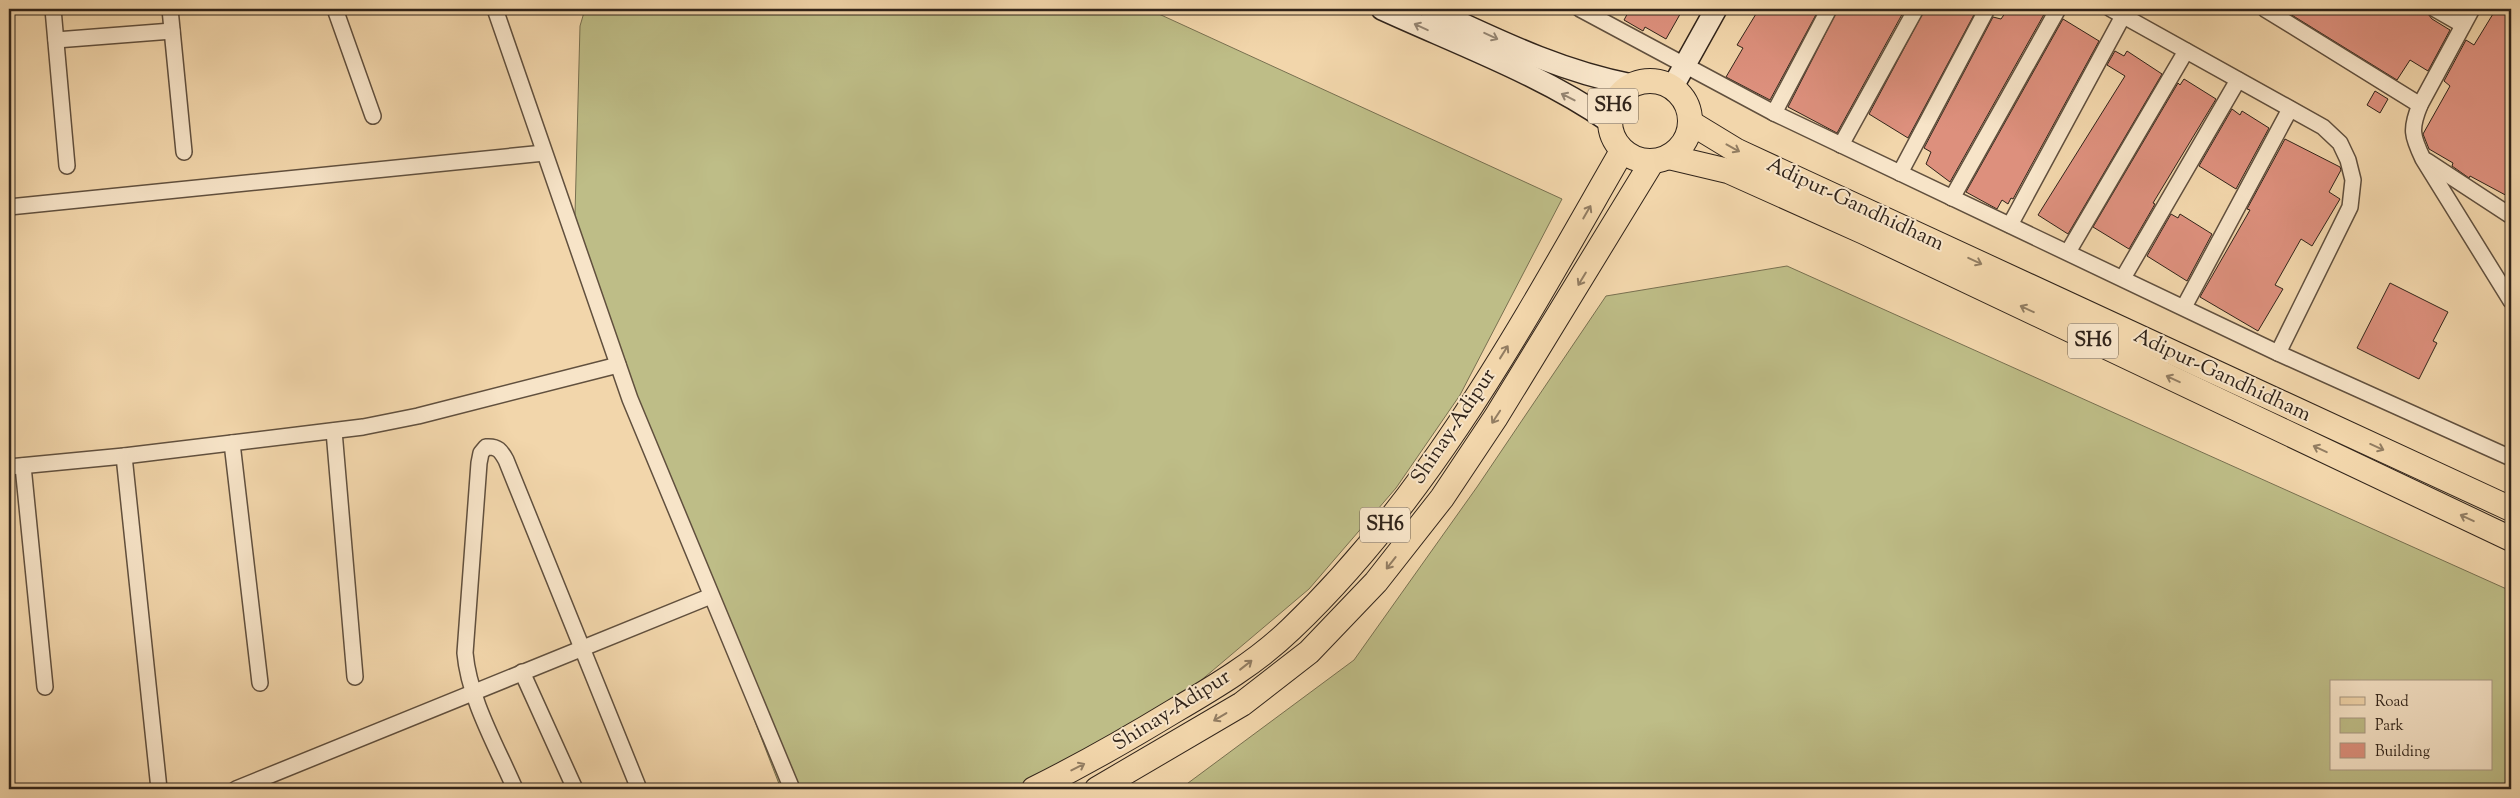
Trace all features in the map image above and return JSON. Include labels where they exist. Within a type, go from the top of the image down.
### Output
[{"type":"main road","points":[[1382,9],[1527,76],[1588,107],[1610,122]]},
{"type":"main road","points":[[1430,9],[1533,56],[1594,78],[1632,85]]},
{"type":"main road","points":[[1691,123],[1689,110],[1682,97],[1672,88],[1716,9]]},
{"type":"main road","name":"SH6","points":[[1672,88],[1660,82],[1646,81],[1632,85],[1620,94],[1612,107],[1610,122],[1613,138],[1622,151],[1636,160],[1661,159],[1728,171],[1855,228],[2511,539]]},
{"type":"main road","name":"SH6","points":[[1661,159],[1680,149],[1688,137],[1691,123]]},
{"type":"main road","name":"Adipur-Gandhidham","points":[[1691,123],[1746,155],[2511,509]]},
{"type":"main road","name":"Shinay-Adipur","points":[[1034,789],[1099,756],[1226,681],[1290,630],[1355,563],[1419,481],[1472,401],[1526,317],[1622,151]]},
{"type":"main road","name":"Shinay-Adipur","points":[[1097,789],[1242,704],[1309,652],[1376,582],[1442,498],[1661,159]]},
{"type":"street","points":[[53,9],[68,166]]},
{"type":"street","points":[[170,9],[184,152]]},
{"type":"street","points":[[335,9],[373,116]]},
{"type":"street","points":[[495,9],[630,399],[792,789]]},
{"type":"street","points":[[1580,9],[1602,13],[1684,66],[1774,114],[2278,353],[2511,458]]},
{"type":"street","points":[[1774,114],[1829,9]]},
{"type":"street","points":[[1841,145],[1916,9]]},
{"type":"street","points":[[1900,173],[1987,9]]},
{"type":"street","points":[[1952,198],[2058,9]]},
{"type":"street","points":[[2265,9],[2420,105]]},
{"type":"street","points":[[2434,9],[2463,24]]},
{"type":"street","points":[[2472,9],[2420,105],[2414,120],[2413,137],[2423,159],[2511,301]]},
{"type":"street","points":[[2010,225],[2117,12],[2323,127],[2340,143],[2348,160],[2353,180],[2350,207],[2278,353]]},
{"type":"street","points":[[56,40],[172,31]]},
{"type":"street","points":[[2068,252],[2186,51]]},
{"type":"street","points":[[2123,278],[2238,80]]},
{"type":"street","points":[[2184,307],[2290,108]]},
{"type":"street","points":[[9,207],[544,152]]},
{"type":"street","points":[[2423,159],[2511,216]]},
{"type":"street","points":[[45,687],[16,466],[232,443],[334,430],[418,416],[618,365]]},
{"type":"street","points":[[334,430],[355,677]]},
{"type":"street","points":[[232,443],[260,683]]},
{"type":"street","points":[[515,789],[466,672],[465,653],[479,463],[481,453],[486,447],[493,446],[501,451],[506,460],[639,789]]},
{"type":"street","points":[[124,456],[159,789]]},
{"type":"street","points":[[236,789],[473,691],[711,596]]},
{"type":"street","points":[[522,672],[575,789]]},
{"type":"green space","points":[[585,9],[1148,9],[1562,199],[1460,395],[1396,488],[1309,589],[1186,693],[1034,784],[1021,789],[781,789],[574,252],[580,26]]},
{"type":"green space","points":[[1787,266],[2511,591],[2511,789],[1180,789],[1354,660],[1477,487],[1606,296]]},
{"type":"building","points":[[1630,9],[1683,9],[1666,39],[1645,27],[1643,31],[1624,20]]},
{"type":"building","points":[[1759,9],[1819,9],[1770,100],[1726,77],[1743,48],[1737,45]]},
{"type":"building","points":[[1838,9],[1905,9],[1837,133],[1788,107]]},
{"type":"building","points":[[1925,9],[1977,9],[1908,138],[1869,114]]},
{"type":"building","points":[[2008,9],[2047,9],[1950,182],[1926,164],[1931,152],[1924,148],[1993,17],[2001,19]]},
{"type":"building","points":[[2282,9],[2424,9],[2432,19],[2450,30],[2428,71],[2410,60],[2397,80]]},
{"type":"building","points":[[2496,9],[2503,9],[2511,14],[2511,198],[2470,176],[2469,178],[2452,166],[2453,163],[2429,149],[2423,134],[2450,86],[2444,81],[2466,40],[2474,45]]},
{"type":"building","points":[[2063,19],[2099,41],[2013,199],[2011,198],[2008,204],[2002,200],[1997,209],[1966,192]]},
{"type":"building","points":[[2115,51],[2124,56],[2127,51],[2162,74],[2068,234],[2038,215],[2125,76],[2107,65]]},
{"type":"building","points":[[2184,79],[2216,99],[2153,203],[2155,204],[2129,249],[2093,227],[2178,83],[2180,85]]},
{"type":"building","points":[[2375,91],[2388,99],[2380,113],[2367,105]]},
{"type":"building","points":[[2232,109],[2240,115],[2242,111],[2269,128],[2236,189],[2199,166]]},
{"type":"building","points":[[2285,139],[2340,167],[2341,170],[2329,192],[2340,199],[2312,246],[2301,239],[2275,285],[2283,289],[2258,331],[2200,297],[2250,210],[2247,209]]},
{"type":"building","points":[[2171,214],[2178,218],[2180,214],[2212,234],[2187,281],[2147,256]]},
{"type":"building","points":[[2390,283],[2448,312],[2433,341],[2437,343],[2419,379],[2357,348]]}]
